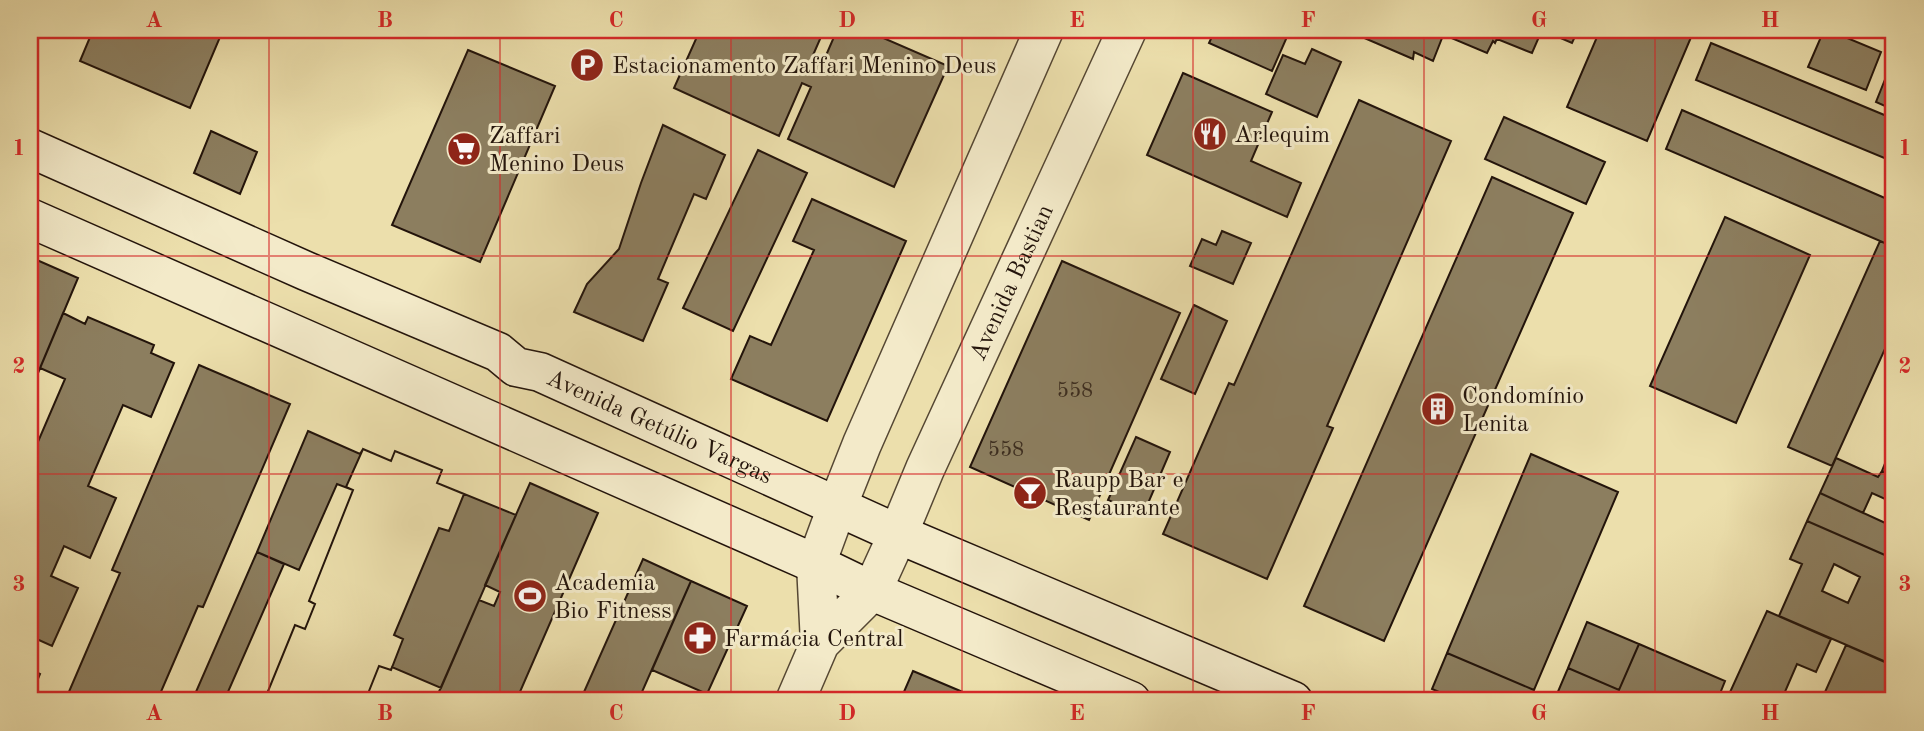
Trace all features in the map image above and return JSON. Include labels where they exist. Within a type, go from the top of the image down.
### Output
[{"type":"main road","points":[[820,643],[816,564],[862,444],[1044,30]]},
{"type":"main road","name":"Avenida Bastian","points":[[872,591],[925,469],[1127,30]]},
{"type":"main road","name":"Avenida Getúlio Vargas","points":[[30,148],[318,276],[498,352],[516,367],[540,372],[898,534],[1293,701]]},
{"type":"main road","points":[[30,218],[872,591],[1131,701]]},
{"type":"main road","points":[[794,701],[820,643],[872,591]]},
{"type":"building","points":[[93,30],[223,30],[190,108],[80,61]]},
{"type":"building","points":[[700,30],[824,30],[810,62],[821,67],[837,30],[865,30],[948,66],[894,187],[788,139],[811,87],[802,83],[779,136],[674,88]]},
{"type":"building","points":[[1215,30],[1290,30],[1272,71],[1209,43]]},
{"type":"building","points":[[1357,30],[1423,30],[1442,38],[1433,61],[1414,52],[1413,59],[1355,34]]},
{"type":"building","points":[[1423,30],[1501,30],[1487,53],[1435,31],[1434,34]]},
{"type":"building","points":[[1501,30],[1542,30],[1532,53],[1497,39]]},
{"type":"building","points":[[1542,30],[1578,30],[1572,43]]},
{"type":"building","points":[[1600,30],[1680,30],[1692,35],[1647,141],[1567,107]]},
{"type":"building","points":[[1824,30],[1881,52],[1866,90],[1808,67]]},
{"type":"building","points":[[1711,43],[1894,119],[1894,162],[1696,80]]},
{"type":"building","points":[[1312,49],[1341,62],[1317,117],[1266,94],[1283,55],[1305,64]]},
{"type":"building","points":[[468,50],[555,86],[480,262],[392,225]]},
{"type":"building","points":[[1894,57],[1894,110],[1876,102]]},
{"type":"building","name":"Arlequim","points":[[1183,73],[1272,112],[1251,161],[1301,183],[1287,217],[1147,155]]},
{"type":"building","points":[[1359,100],[1451,141],[1327,426],[1333,428],[1267,579],[1163,534],[1229,383],[1234,385]]},
{"type":"building","points":[[1682,110],[1894,202],[1894,247],[1666,149]]},
{"type":"building","points":[[1504,117],[1605,162],[1586,204],[1485,159]]},
{"type":"building","points":[[663,125],[725,155],[706,199],[694,194],[658,279],[668,283],[643,341],[574,312],[587,284],[619,249]]},
{"type":"building","points":[[211,131],[257,152],[240,194],[194,173]]},
{"type":"building","points":[[758,150],[807,173],[733,331],[683,308]]},
{"type":"building","name":"Condomínio Lenita","points":[[1492,177],[1573,213],[1384,641],[1304,606]]},
{"type":"building","points":[[812,199],[906,241],[827,421],[731,379],[750,336],[771,345],[814,250],[793,241]]},
{"type":"building","points":[[1725,217],[1810,255],[1736,423],[1650,386]]},
{"type":"building","points":[[1222,231],[1251,243],[1233,284],[1190,266],[1202,239],[1216,245]]},
{"type":"building","points":[[1880,241],[1894,247],[1894,329],[1832,466],[1788,447]]},
{"type":"building","points":[[30,257],[78,278],[30,392]]},
{"type":"building","points":[[1062,261],[1180,313],[1089,520],[970,467]]},
{"type":"building","points":[[1194,305],[1227,321],[1195,394],[1161,379]]},
{"type":"building","points":[[63,313],[85,324],[88,317],[154,345],[151,353],[174,363],[151,417],[123,405],[88,486],[116,498],[90,558],[64,546],[51,576],[78,588],[52,646],[30,636],[30,457],[65,379],[40,368]]},
{"type":"building","points":[[199,365],[290,404],[203,607],[198,606],[157,701],[65,701],[120,573],[112,570]]},
{"type":"building","points":[[308,431],[360,454],[363,449],[391,461],[395,451],[442,470],[437,483],[516,515],[441,688],[392,667],[391,670],[379,666],[365,701],[264,701],[295,625],[305,629],[315,604],[309,601],[353,490],[337,484],[299,570],[257,552]]},
{"type":"building","points":[[1136,437],[1170,452],[1143,515],[1108,500]]},
{"type":"building","points":[[1894,446],[1894,476],[1882,471]]},
{"type":"building","points":[[363,449],[391,461],[395,451],[442,470],[437,483],[464,494],[449,531],[439,528],[394,635],[403,639],[391,670],[379,666],[365,701],[264,701],[295,625],[305,629],[315,604],[309,601],[353,490],[346,487]]},
{"type":"building","points":[[1531,454],[1618,492],[1534,690],[1447,653]]},
{"type":"building","points":[[1836,458],[1878,477],[1882,471],[1894,476],[1894,503],[1872,493],[1863,513],[1820,493]]},
{"type":"building","name":"Academia Bio Fitness","points":[[530,483],[598,513],[516,701],[456,701],[438,694],[479,600],[494,606],[500,592],[485,585]]},
{"type":"building","points":[[1820,493],[1894,527],[1894,559],[1807,521]]},
{"type":"building","points":[[1807,521],[1894,559],[1893,665],[1779,616],[1802,564],[1790,559]],"holes":[[[1834,564],[1860,577],[1848,603],[1822,591]]]},
{"type":"building","points":[[257,552],[284,564],[224,701],[192,701]]},
{"type":"building","points":[[643,559],[691,581],[638,701],[580,701]]},
{"type":"building","name":"Farmácia Central","points":[[691,581],[747,606],[707,694],[652,670]]},
{"type":"building","points":[[1767,611],[1831,639],[1816,672],[1797,664],[1781,701],[1726,701]]},
{"type":"building","points":[[1587,622],[1639,644],[1619,690],[1568,668]]},
{"type":"building","points":[[1639,644],[1725,681],[1717,701],[1554,701],[1568,668],[1619,690]]},
{"type":"building","points":[[1846,645],[1894,666],[1894,701],[1821,701]]},
{"type":"building","points":[[1447,653],[1534,690],[1529,701],[1460,701],[1432,689]]},
{"type":"building","points":[[30,669],[40,674],[30,698]]},
{"type":"building","points":[[913,671],[984,701],[900,701]]},
{"type":"place","name":"Estacionamento Zaffari Menino Deus","points":[[587,65]]},
{"type":"place","name":"Arlequim","points":[[1210,134]]},
{"type":"place","name":"Zaffari Menino Deus","points":[[464,149]]},
{"type":"place","name":"Condomínio Lenita","points":[[1438,409]]},
{"type":"place","name":"Raupp Bar e Restaurante","points":[[1030,493]]},
{"type":"place","name":"Academia Bio Fitness","points":[[530,596]]},
{"type":"place","name":"Farmácia Central","points":[[700,638]]}]
